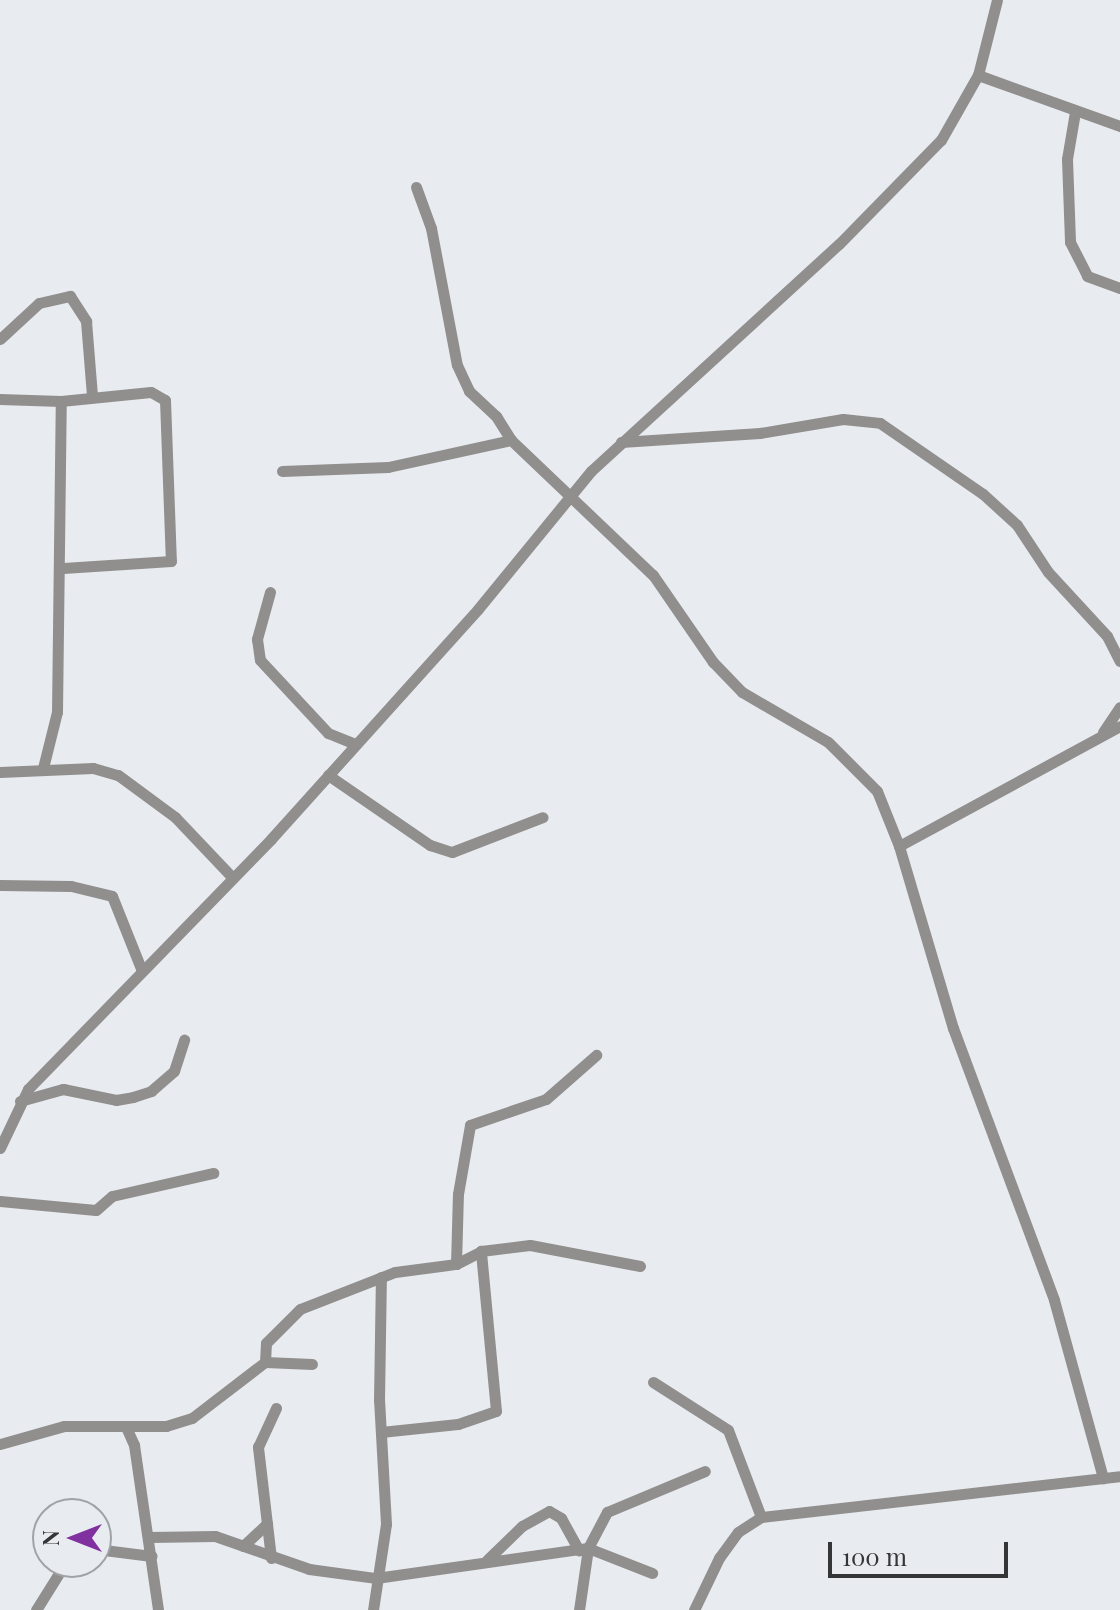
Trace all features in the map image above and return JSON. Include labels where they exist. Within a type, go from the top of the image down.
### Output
[{"type":"street","points":[[0,1148],[19,1101],[328,775],[478,609],[571,495],[621,442],[839,244],[941,140],[978,75],[997,0]]},
{"type":"street","points":[[978,75],[1120,126]]},
{"type":"street","points":[[1075,112],[1067,159],[1070,242],[1087,276],[1120,288]]},
{"type":"street","points":[[416,187],[431,228],[457,365],[469,391],[496,416],[511,440],[653,575],[713,662],[742,692],[828,742],[877,791],[899,846],[953,1028],[1054,1300],[1103,1478]]},
{"type":"street","points":[[0,339],[39,303],[70,296],[86,321],[92,395]]},
{"type":"street","points":[[0,399],[61,401],[92,395],[151,392],[165,400],[173,556],[165,563],[63,568]]},
{"type":"street","points":[[43,768],[57,712],[63,568],[61,401]]},
{"type":"street","points":[[621,442],[760,433],[843,419],[880,423],[983,494],[1017,525],[1048,572],[1107,636],[1120,661]]},
{"type":"street","points":[[282,471],[388,467],[511,440]]},
{"type":"street","points":[[270,592],[257,639],[260,660],[328,733],[355,744]]},
{"type":"street","points":[[1097,738],[1120,707]]},
{"type":"street","points":[[899,846],[1120,726]]},
{"type":"street","points":[[0,772],[93,768],[118,775],[175,817],[231,876]]},
{"type":"street","points":[[328,775],[430,845],[452,852],[543,817]]},
{"type":"street","points":[[0,885],[71,886],[112,896],[142,971]]},
{"type":"street","points":[[19,1101],[63,1089],[116,1100],[142,1094],[174,1071],[184,1040]]},
{"type":"street","points":[[456,1264],[458,1194],[470,1125],[546,1099],[596,1055]]},
{"type":"street","points":[[0,1201],[96,1210],[112,1196],[213,1173]]},
{"type":"street","points":[[265,1362],[266,1343],[300,1309],[381,1277],[456,1264],[481,1251],[530,1245],[640,1266]]},
{"type":"street","points":[[381,1432],[458,1424],[496,1411],[481,1251]]},
{"type":"street","points":[[373,1610],[386,1524],[381,1432],[381,1277]]},
{"type":"street","points":[[2,1441],[94,1423],[126,1427],[166,1426],[192,1418],[265,1362],[312,1364]]},
{"type":"street","points":[[653,1382],[728,1430],[761,1517]]},
{"type":"street","points":[[271,1558],[258,1447],[276,1408]]},
{"type":"street","points":[[126,1427],[132,1437],[158,1610]]},
{"type":"street","points":[[579,1610],[584,1549],[607,1512],[705,1471]]},
{"type":"street","points":[[694,1610],[738,1532],[761,1517],[1120,1476]]},
{"type":"street","points":[[487,1560],[522,1526],[549,1511],[561,1518],[584,1549]]},
{"type":"street","points":[[243,1546],[267,1524]]},
{"type":"street","points":[[149,1537],[189,1533],[243,1546],[309,1569],[376,1578],[487,1560],[584,1549],[652,1573]]},
{"type":"street","points":[[112,1551],[152,1556]]},
{"type":"street","points":[[36,1610],[56,1578]]}]
